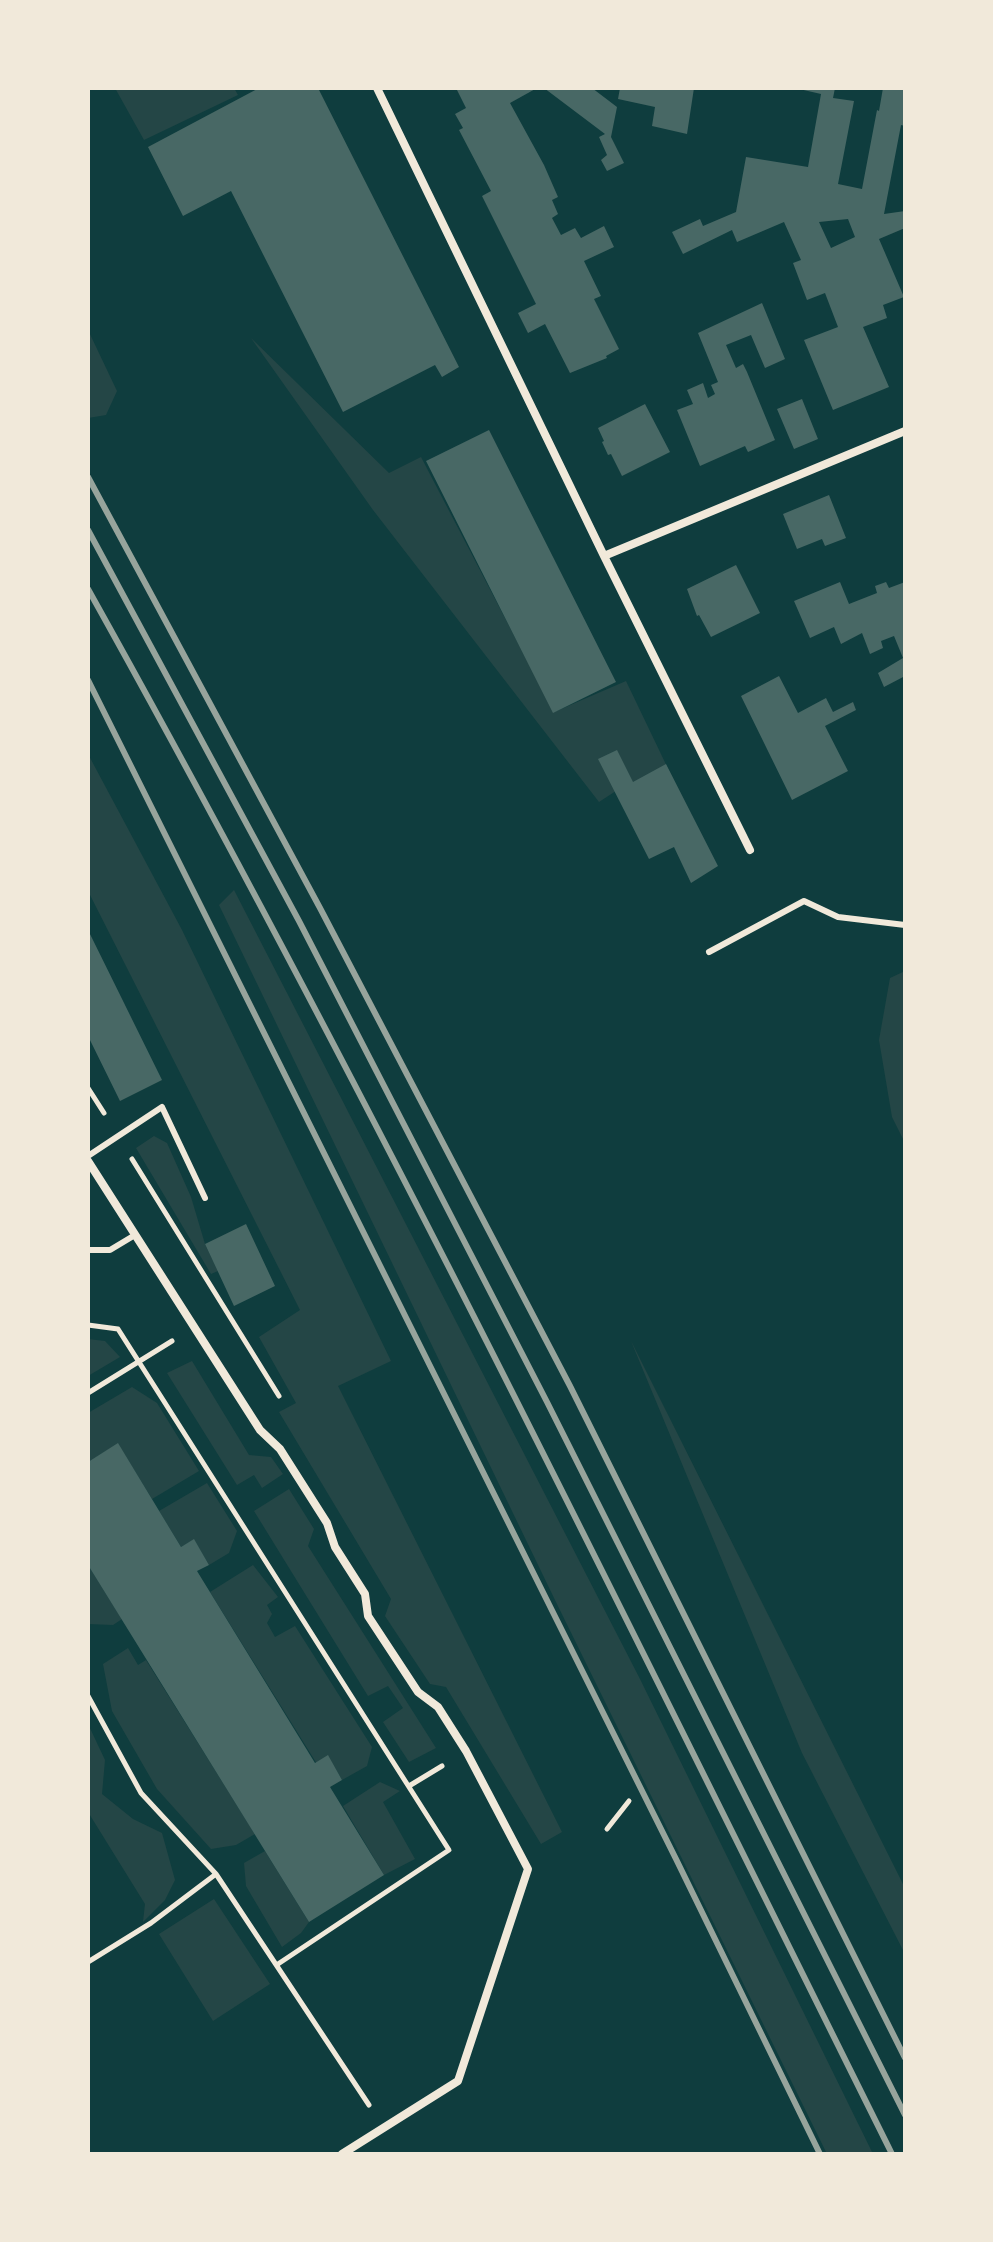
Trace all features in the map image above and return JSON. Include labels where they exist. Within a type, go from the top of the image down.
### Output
[{"type":"street","points":[[377,88],[750,850]]},
{"type":"street","points":[[604,556],[905,431]]},
{"type":"street","points":[[88,1158],[260,1430],[280,1449],[327,1523],[335,1547],[365,1594],[368,1616],[418,1692],[438,1707],[466,1751],[528,1869],[458,2081],[342,2154]]},
{"type":"lane","points":[[709,952],[804,901],[838,917],[905,925]]},
{"type":"lane","points":[[88,1158],[162,1107],[205,1198]]},
{"type":"lane","points":[[88,1250],[110,1250],[135,1235]]},
{"type":"path","points":[[88,1088],[279,1396]]},
{"type":"path","points":[[88,1393],[226,1310]]},
{"type":"path","points":[[88,1325],[118,1329],[449,1850],[278,1964]]},
{"type":"path","points":[[88,1696],[141,1793],[216,1874],[384,2127]]},
{"type":"path","points":[[409,1786],[466,1751]]},
{"type":"path","points":[[607,1829],[629,1801]]},
{"type":"path","points":[[88,1962],[151,1923],[216,1874]]},
{"type":"shaded area","points":[[115,88],[234,88],[238,95],[144,140]]},
{"type":"shaded area","points":[[88,330],[117,391],[106,415],[88,418]]},
{"type":"shaded area","points":[[251,338],[389,473],[421,457],[554,712],[626,681],[672,777],[622,787],[599,802],[373,510]]},
{"type":"shaded area","points":[[88,754],[182,930],[391,1361],[338,1386],[562,1832],[541,1844],[446,1687],[430,1684],[385,1616],[391,1599],[279,1412],[296,1403],[259,1337],[300,1310],[88,891]]},
{"type":"shaded area","points":[[234,890],[640,1679],[873,2154],[827,2154],[219,905]]},
{"type":"shaded area","points":[[905,971],[905,1143],[892,1117],[879,1040],[890,978]]},
{"type":"shaded area","points":[[154,1136],[167,1143],[218,1271],[211,1274],[136,1148]]},
{"type":"shaded area","points":[[88,1339],[105,1341],[120,1357],[88,1376]]},
{"type":"shaded area","points":[[631,1341],[905,1888],[905,1954],[802,1753]]},
{"type":"shaded area","points":[[192,1361],[249,1455],[271,1457],[283,1474],[262,1488],[254,1475],[237,1485],[167,1373]]},
{"type":"shaded area","points":[[132,1387],[157,1403],[199,1471],[152,1499],[118,1444],[88,1462],[88,1413]]},
{"type":"shaded area","points":[[207,1483],[237,1531],[229,1553],[209,1565],[194,1540],[181,1547],[159,1511]]},
{"type":"shaded area","points":[[289,1489],[314,1529],[308,1546],[436,1748],[409,1762],[383,1722],[403,1708],[388,1686],[368,1696],[254,1511]]},
{"type":"shaded area","points":[[88,1565],[122,1619],[113,1625],[88,1624]]},
{"type":"shaded area","points":[[253,1565],[278,1597],[267,1605],[272,1614],[267,1623],[275,1637],[295,1626],[372,1747],[367,1766],[342,1780],[328,1756],[317,1764],[210,1592]]},
{"type":"shaded area","points":[[128,1648],[138,1665],[146,1660],[255,1834],[236,1845],[211,1849],[157,1789],[112,1711],[103,1664]]},
{"type":"shaded area","points":[[88,1724],[105,1760],[102,1794],[133,1819],[162,1833],[175,1880],[165,1900],[143,1922],[145,1904],[88,1812]]},
{"type":"shaded area","points":[[380,1782],[400,1791],[383,1802],[415,1859],[384,1875],[343,1806]]},
{"type":"shaded area","points":[[265,1851],[309,1922],[301,1933],[282,1947],[246,1886],[244,1863]]},
{"type":"shaded area","points":[[214,1899],[270,1984],[213,2021],[159,1934]]},
{"type":"building","points":[[259,88],[318,88],[459,367],[442,377],[435,365],[343,412],[231,191],[183,216],[148,147]]},
{"type":"building","points":[[456,88],[537,88],[510,103],[558,197],[552,200],[558,214],[552,218],[561,235],[575,228],[581,238],[604,226],[614,247],[584,261],[601,296],[594,299],[619,349],[607,358],[570,373],[545,324],[528,333],[518,313],[536,304],[482,196],[491,191],[459,130],[463,128],[455,114],[466,108]]},
{"type":"building","points":[[544,88],[592,88],[617,107],[611,137],[624,163],[607,171],[601,160],[607,155],[599,137],[605,134]]},
{"type":"building","points":[[620,88],[694,88],[687,134],[652,126],[655,107],[618,99]]},
{"type":"building","points":[[795,88],[835,88],[833,98],[854,101],[838,184],[862,189],[883,88],[905,88],[905,126],[901,125],[884,214],[905,211],[905,228],[879,239],[904,297],[883,305],[887,318],[863,327],[889,387],[833,410],[804,340],[838,327],[825,293],[807,300],[793,263],[801,260],[784,222],[737,242],[732,230],[683,254],[672,232],[700,219],[703,226],[736,212],[746,157],[808,167],[821,94]],"holes":[[[848,219],[855,237],[831,248],[819,222]]]},
{"type":"building","points":[[762,303],[785,359],[765,368],[751,335],[726,345],[736,368],[743,364],[775,440],[748,452],[745,446],[700,466],[677,410],[693,404],[687,390],[703,383],[708,398],[715,394],[711,385],[718,382],[698,333]]},
{"type":"building","points":[[802,399],[818,439],[794,449],[777,409]]},
{"type":"building","points":[[645,404],[670,452],[622,476],[611,454],[608,455],[598,428]]},
{"type":"building","points":[[489,430],[616,682],[553,713],[426,461]]},
{"type":"building","points":[[829,495],[846,538],[825,546],[822,539],[797,549],[783,514]]},
{"type":"building","points":[[736,565],[760,613],[711,637],[697,616],[687,589]]},
{"type":"building","points":[[840,582],[849,604],[877,593],[875,586],[886,582],[889,588],[905,582],[905,676],[884,687],[878,673],[903,658],[894,636],[881,641],[883,648],[870,654],[862,633],[841,644],[834,627],[810,638],[794,601]]},
{"type":"building","points":[[779,676],[798,713],[826,698],[833,712],[853,702],[856,710],[825,726],[848,771],[792,800],[741,696]]},
{"type":"building","points":[[617,750],[633,782],[666,764],[718,866],[691,883],[674,847],[649,859],[598,759]]},
{"type":"building","points":[[88,930],[162,1080],[120,1101],[88,1036]]},
{"type":"building","points":[[246,1224],[275,1286],[234,1306],[205,1244]]},
{"type":"building","points":[[118,1443],[181,1547],[194,1539],[209,1565],[197,1571],[315,1763],[328,1755],[342,1780],[330,1787],[384,1875],[309,1922],[88,1565],[88,1462]]},
{"type":"railway","points":[[88,477],[320,908],[570,1386],[905,2058]]},
{"type":"railway","points":[[88,530],[299,921],[547,1402],[905,2115]]},
{"type":"railway","points":[[88,589],[298,976],[399,1171],[892,2154]]},
{"type":"railway","points":[[88,680],[820,2154]]}]
